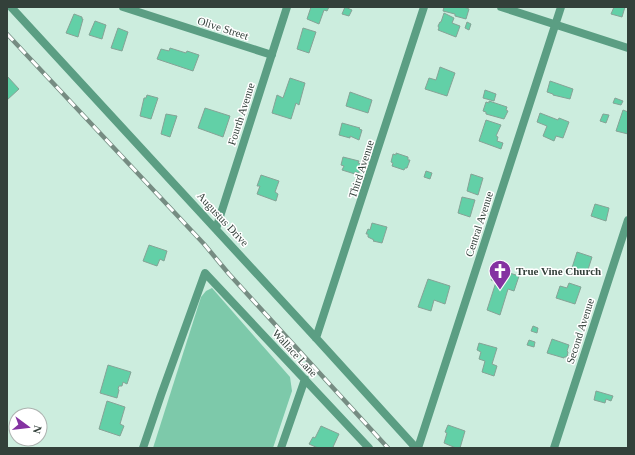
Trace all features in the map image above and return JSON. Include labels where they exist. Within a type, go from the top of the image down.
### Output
[{"type":"street","name":"Augustus Drive","points":[[11,7],[417,448]]},
{"type":"street","name":"Olive Street","points":[[123,7],[272,55]]},
{"type":"street","name":"Fourth Avenue","points":[[216,229],[287,7]]},
{"type":"street","name":"Third Avenue","points":[[316,338],[424,7]]},
{"type":"street","points":[[501,7],[628,48]]},
{"type":"street","name":"Central Avenue","points":[[417,448],[561,7]]},
{"type":"street","name":"Second Avenue","points":[[554,448],[628,220]]},
{"type":"street","name":"Wallace Lane","points":[[144,448],[161,395],[205,273],[369,448]]},
{"type":"street","points":[[281,448],[304,379]]},
{"type":"green space","points":[[212,288],[290,377],[292,391],[273,448],[153,448],[201,297],[206,291]]},
{"type":"building","points":[[311,7],[329,7],[327,11],[324,10],[319,24],[307,19]]},
{"type":"building","points":[[345,7],[352,10],[349,16],[342,14]]},
{"type":"building","points":[[444,7],[464,7],[469,9],[466,19],[443,11]]},
{"type":"building","points":[[614,7],[625,7],[622,17],[611,14]]},
{"type":"building","points":[[444,13],[454,18],[452,23],[460,26],[456,37],[438,30],[438,26]]},
{"type":"building","points":[[74,14],[82,17],[83,19],[78,37],[66,33]]},
{"type":"building","points":[[95,21],[106,25],[102,39],[89,35]]},
{"type":"building","points":[[467,22],[471,24],[469,30],[465,28]]},
{"type":"building","points":[[118,28],[128,32],[122,51],[111,48]]},
{"type":"building","points":[[303,28],[316,32],[309,53],[297,49]]},
{"type":"building","points":[[170,48],[199,55],[193,71],[157,59],[161,49],[169,51]]},
{"type":"building","points":[[440,67],[455,73],[447,96],[425,89],[429,78],[436,80]]},
{"type":"building","points":[[7,76],[19,89],[7,100]]},
{"type":"building","points":[[290,78],[305,83],[299,105],[296,103],[291,119],[272,113],[277,95],[283,98]]},
{"type":"building","points":[[550,81],[573,89],[570,99],[547,92]]},
{"type":"building","points":[[485,90],[496,94],[494,101],[483,98]]},
{"type":"building","points":[[350,92],[372,100],[368,113],[346,106]]},
{"type":"building","points":[[147,95],[158,98],[151,119],[140,116],[144,98],[146,98]]},
{"type":"building","points":[[615,98],[623,101],[621,105],[613,103]]},
{"type":"building","points":[[489,101],[507,107],[506,110],[508,111],[504,119],[486,114],[486,112],[483,111],[486,102],[489,103]]},
{"type":"building","points":[[205,108],[230,116],[223,137],[198,128]]},
{"type":"building","points":[[623,110],[628,112],[628,134],[616,131]]},
{"type":"building","points":[[540,113],[558,120],[559,118],[569,122],[563,138],[556,136],[554,141],[543,136],[547,126],[537,122]]},
{"type":"building","points":[[166,114],[177,116],[170,137],[161,134]]},
{"type":"building","points":[[603,114],[609,115],[606,123],[600,121]]},
{"type":"building","points":[[486,120],[501,125],[496,136],[498,137],[497,141],[503,143],[501,149],[479,141]]},
{"type":"building","points":[[342,123],[360,128],[359,129],[362,130],[359,140],[350,136],[350,138],[339,135]]},
{"type":"building","points":[[396,153],[408,157],[408,160],[410,160],[407,168],[404,170],[392,166],[393,163],[391,162],[393,154],[396,155]]},
{"type":"building","points":[[343,157],[359,161],[358,163],[361,164],[359,173],[355,172],[355,174],[342,170],[344,166],[341,165]]},
{"type":"building","points":[[426,171],[432,173],[430,179],[424,177]]},
{"type":"building","points":[[471,174],[483,178],[478,195],[467,191]]},
{"type":"building","points":[[261,175],[279,181],[275,192],[278,194],[276,201],[257,194],[260,186],[257,186]]},
{"type":"building","points":[[462,197],[475,200],[470,217],[458,213]]},
{"type":"building","points":[[595,204],[609,208],[606,221],[591,216]]},
{"type":"building","points":[[372,223],[387,227],[382,243],[373,241],[374,240],[366,234],[368,229],[370,230]]},
{"type":"building","points":[[149,245],[167,251],[164,261],[160,259],[157,266],[143,261]]},
{"type":"building","points":[[577,252],[592,257],[586,276],[571,271]]},
{"type":"building","points":[[500,270],[519,276],[514,291],[508,289],[500,315],[487,310],[496,282],[491,280],[494,272],[499,274]]},
{"type":"building","points":[[428,279],[450,286],[445,304],[434,300],[431,311],[418,307]]},
{"type":"building","points":[[569,283],[581,287],[575,304],[556,298],[560,286],[567,288]]},
{"type":"building","points":[[533,326],[538,328],[537,333],[531,331]]},
{"type":"building","points":[[552,339],[569,345],[567,357],[564,358],[547,353]]},
{"type":"building","points":[[529,340],[535,342],[534,347],[527,345]]},
{"type":"building","points":[[479,343],[497,348],[492,364],[497,366],[494,376],[482,372],[485,361],[479,359],[481,352],[477,350]]},
{"type":"building","points":[[108,365],[131,372],[127,384],[123,382],[122,386],[119,386],[117,398],[100,393]]},
{"type":"building","points":[[596,391],[613,396],[611,401],[606,399],[605,403],[594,400]]},
{"type":"building","points":[[107,401],[125,407],[120,424],[124,426],[120,436],[99,429]]},
{"type":"building","points":[[448,425],[465,431],[460,448],[444,443],[447,433],[445,432]]},
{"type":"building","points":[[321,426],[339,434],[333,447],[336,448],[318,448],[309,444],[313,437],[315,438]]},
{"type":"railway","points":[[7,34],[204,244],[229,274],[388,448]]},
{"type":"place","name":"True Vine Church","points":[[500,290]]}]
